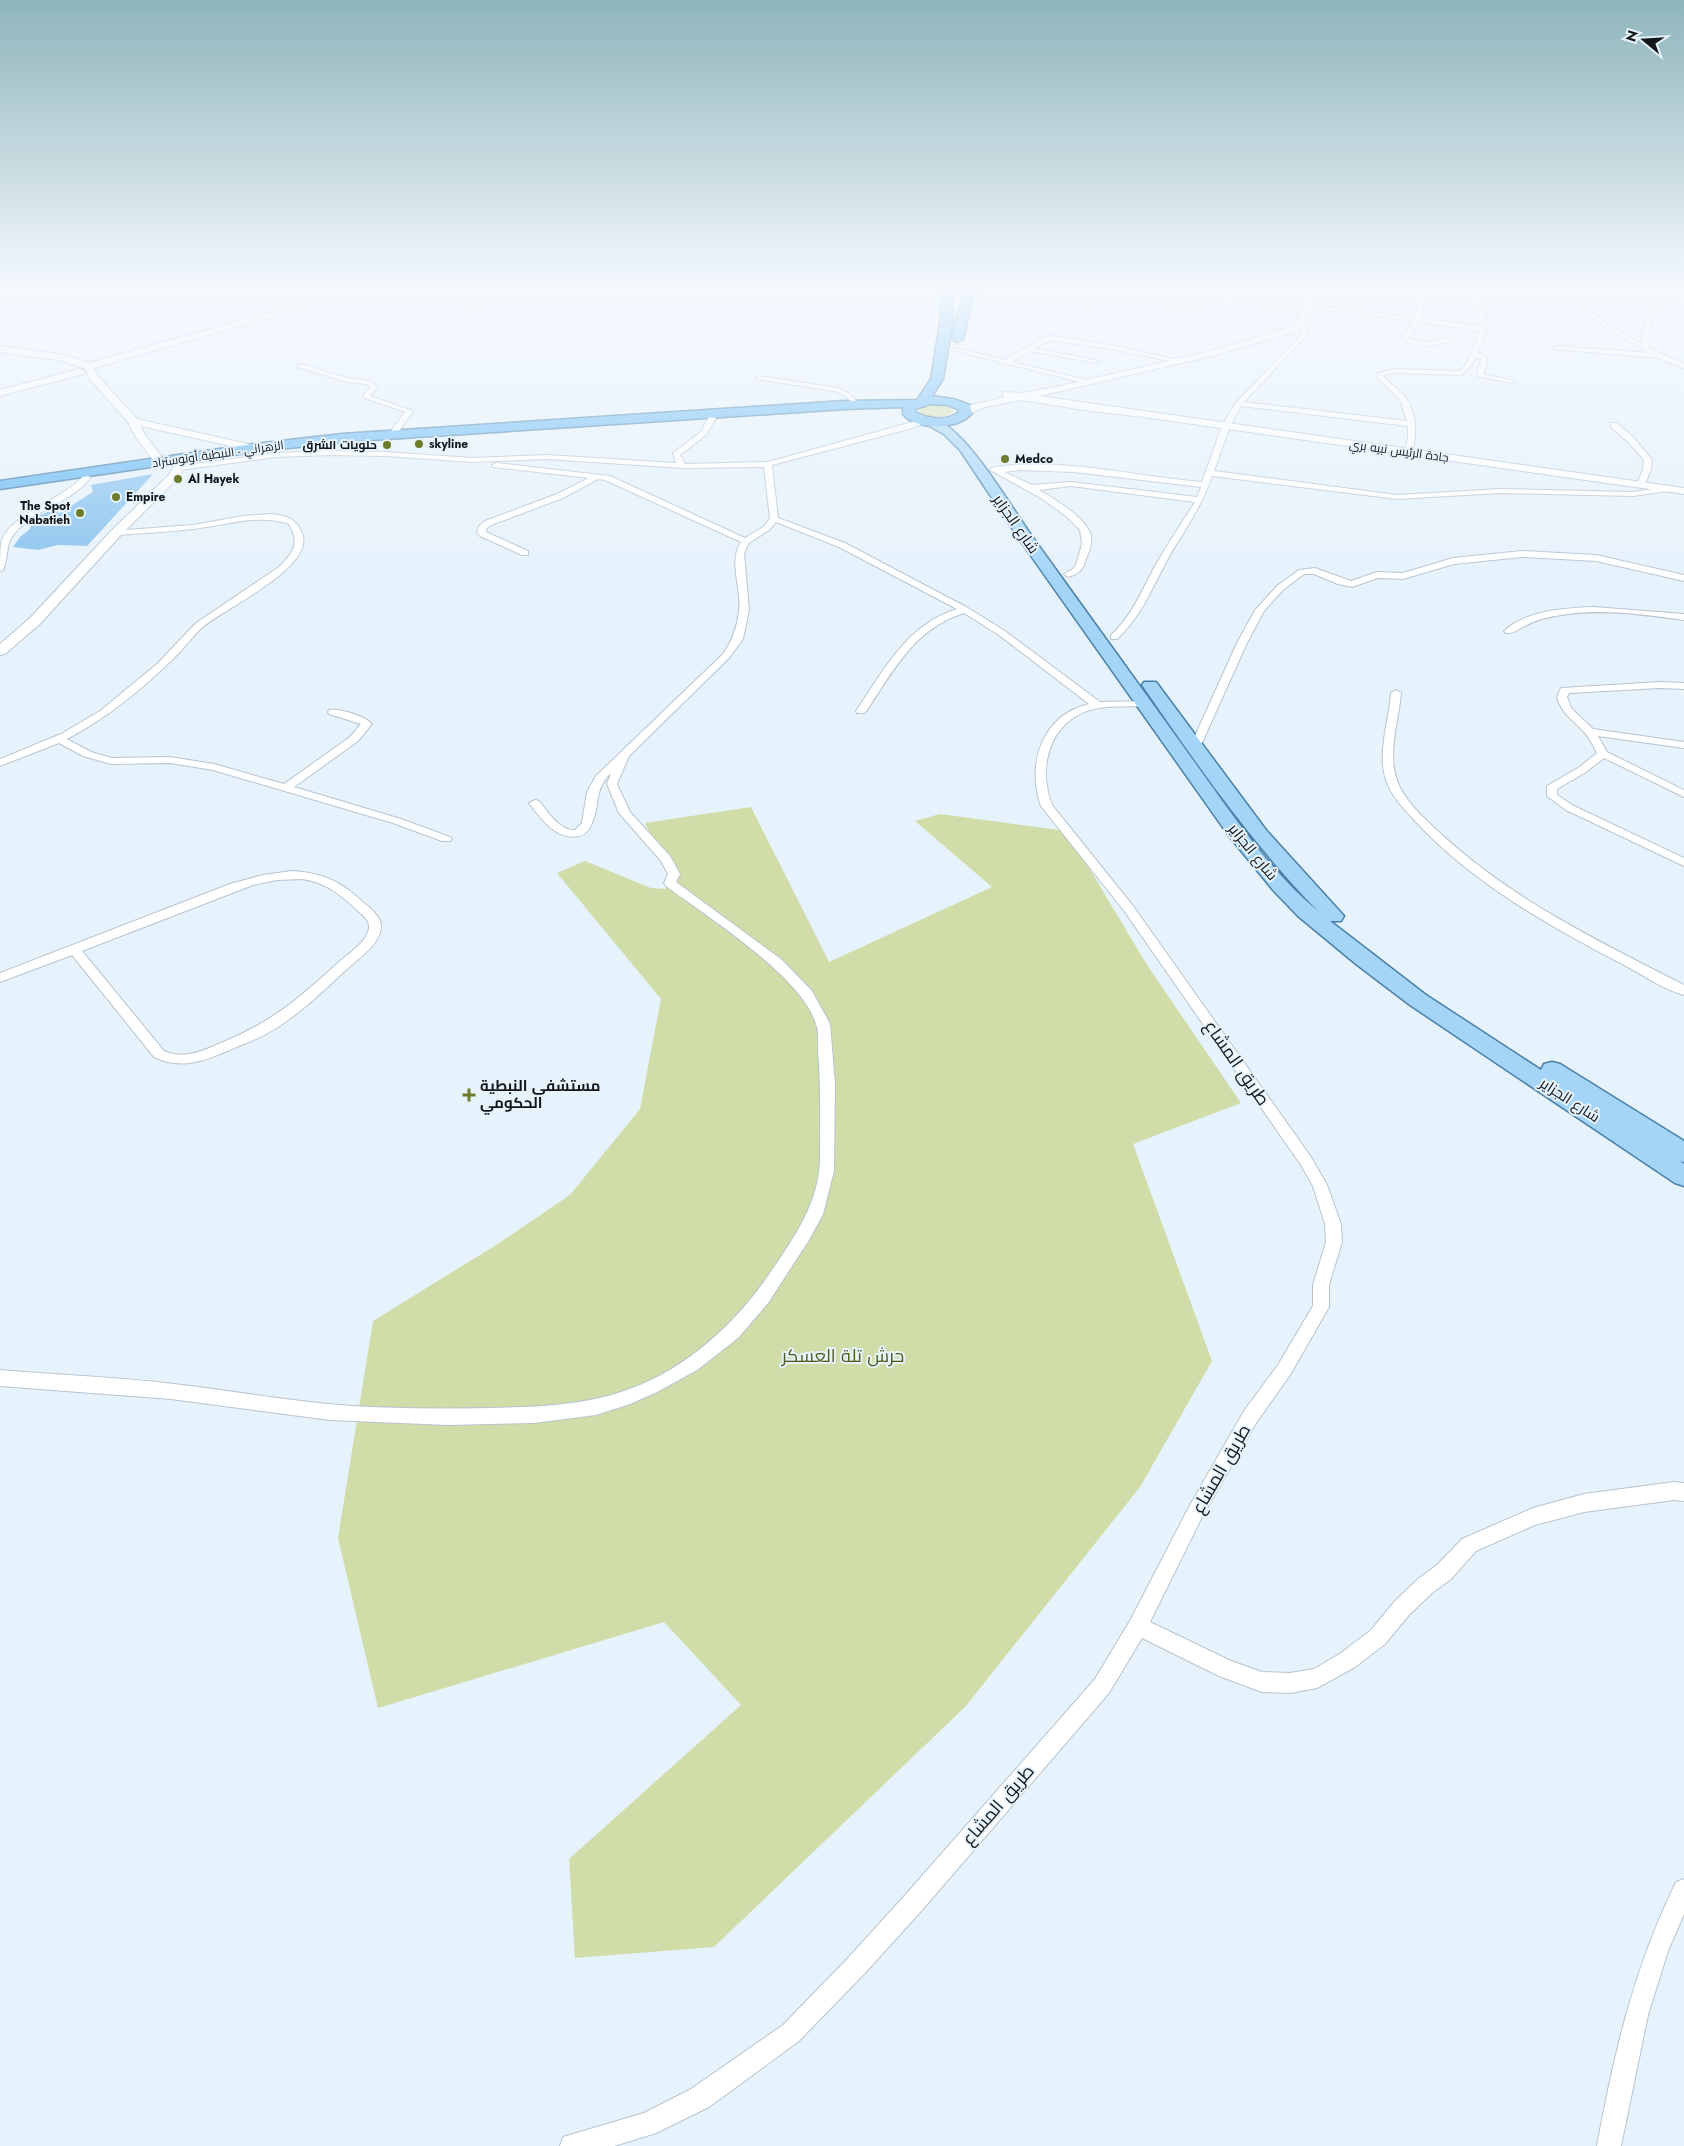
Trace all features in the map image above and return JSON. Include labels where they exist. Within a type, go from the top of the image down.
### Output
[{"type":"highway","points":[[916,406],[932,385]]},
{"type":"highway","points":[[947,398],[965,408],[966,414],[951,421],[927,421],[916,406],[947,398]]},
{"type":"highway","name":"الزهراني - النبطية أوتوستراد","points":[[0,485],[253,448],[392,435],[857,405],[916,406]]},
{"type":"highway","name":"الزهراني - النبطية أوتوستراد","points":[[0,489],[179,465],[239,453],[371,439],[712,418],[880,410],[916,406]]},
{"type":"main road","points":[[0,392],[25,385]]},
{"type":"main road","points":[[100,385],[133,420],[140,436],[159,461]]},
{"type":"main road","points":[[966,414],[982,404],[1070,385]]},
{"type":"main road","points":[[1032,395],[1074,385]]},
{"type":"main road","points":[[1056,390],[1063,401]]},
{"type":"main road","points":[[947,398],[1007,394],[1032,395],[1115,410]]},
{"type":"main road","points":[[1020,395],[1115,410]]},
{"type":"main road","name":"جادة الرئيس نبيه بري","points":[[1115,410],[1684,491]]},
{"type":"main road","name":"شارع الجزاير","points":[[966,414],[965,430],[1068,574],[1280,860],[1314,897],[1345,928],[1398,970],[1684,1153]]},
{"type":"main road","points":[[133,420],[253,448]]},
{"type":"main road","name":"شارع الجزاير","points":[[927,421],[948,431],[964,448],[1029,543],[1236,832],[1280,886],[1323,927],[1418,1000],[1684,1176]]},
{"type":"main road","points":[[0,651],[35,621],[116,533],[172,478],[179,465]]},
{"type":"street","points":[[374,385],[376,387],[366,396],[367,398],[409,411],[392,435]]},
{"type":"street","points":[[807,385],[840,390],[857,405]]},
{"type":"street","points":[[1114,637],[1131,619],[1142,602],[1159,567],[1200,500],[1226,426],[1239,404],[1257,385]]},
{"type":"street","points":[[1389,385],[1403,399],[1412,424],[1412,438],[1408,453]]},
{"type":"street","points":[[1239,404],[1412,424]]},
{"type":"street","points":[[683,466],[678,461],[676,455],[683,448],[703,437],[712,418]]},
{"type":"street","points":[[179,465],[330,453],[384,454],[473,460],[547,457],[683,466],[768,464],[927,421]]},
{"type":"street","points":[[1614,425],[1631,440],[1648,460],[1648,470],[1640,486]]},
{"type":"street","points":[[473,460],[510,467],[599,476],[614,481],[745,541]]},
{"type":"street","points":[[535,804],[555,828],[569,833],[579,831],[585,826],[594,788],[600,778],[720,662],[738,639],[744,610],[740,553],[745,541],[766,529],[774,519],[768,464]]},
{"type":"street","points":[[995,471],[1057,467],[1205,485]]},
{"type":"street","points":[[995,471],[1010,475],[1061,508],[1084,529],[1087,541],[1079,568],[1074,573],[1068,574]]},
{"type":"street","points":[[1208,473],[1397,496],[1500,491],[1633,494],[1667,489]]},
{"type":"street","points":[[0,568],[3,544],[16,526],[33,512],[75,490],[87,476]]},
{"type":"street","points":[[525,553],[483,534],[481,532],[482,528],[488,523],[560,496],[599,476]]},
{"type":"street","points":[[1030,488],[1071,484],[1200,500]]},
{"type":"street","points":[[0,763],[61,740],[130,693],[180,647],[197,627],[216,612],[285,568],[298,548],[299,536],[296,526],[283,518],[258,518],[195,527],[116,533]]},
{"type":"street","points":[[774,519],[842,545],[965,610],[1002,634],[1098,706]]},
{"type":"street","points":[[1195,746],[1256,616],[1270,598],[1302,572],[1315,571],[1341,582],[1352,584],[1377,575],[1403,576],[1453,561],[1502,555],[1532,554],[1596,558],[1684,578]]},
{"type":"street","points":[[861,711],[916,635],[936,620],[965,610]]},
{"type":"street","points":[[1509,631],[1519,624],[1533,619],[1574,612],[1627,611],[1684,617]]},
{"type":"street","points":[[1684,686],[1660,685],[1565,690],[1562,697],[1564,705],[1590,732],[1602,754],[1684,794]]},
{"type":"street","points":[[1396,693],[1388,769],[1391,780],[1405,803],[1422,822],[1460,858],[1491,882],[1590,941],[1684,991]]},
{"type":"street","name":"طريق المشاع","points":[[572,2146],[647,2124],[700,2098],[791,2033],[858,1965],[909,1908],[1102,1686],[1138,1626],[1196,1510],[1250,1417],[1284,1370],[1321,1306],[1321,1285],[1334,1242],[1333,1224],[1320,1185],[1306,1161],[1129,909],[1044,800],[1041,784],[1043,751],[1050,737],[1067,718],[1087,708],[1144,703]]},
{"type":"street","points":[[285,788],[329,758],[366,728],[367,724],[364,721],[333,712]]},
{"type":"street","points":[[1590,732],[1684,745]]},
{"type":"street","points":[[61,740],[87,754],[111,761],[182,761],[265,781],[446,838]]},
{"type":"street","points":[[0,1378],[170,1391],[330,1412],[448,1417],[534,1415],[596,1407],[624,1399],[691,1365],[732,1333],[762,1298],[785,1266],[815,1214],[827,1171],[828,1084],[823,1024],[807,994],[778,963],[670,883],[674,874],[666,859],[625,813],[612,784],[625,753]]},
{"type":"street","points":[[1602,754],[1582,770],[1551,788],[1552,796],[1570,808],[1684,862]]},
{"type":"street","points":[[0,978],[74,949],[245,885],[280,876],[324,879],[352,897],[374,920],[375,927],[368,942],[290,1013],[252,1036],[204,1056],[187,1060],[173,1060],[159,1054],[74,949]]},
{"type":"street","points":[[1138,1626],[1226,1669],[1262,1682],[1290,1683],[1317,1678],[1348,1660],[1378,1636],[1402,1608],[1425,1586],[1444,1572],[1469,1545],[1533,1517],[1584,1503],[1684,1492]]},
{"type":"street","points":[[1610,2146],[1626,2050],[1638,2006],[1664,1929],[1684,1890]]},
{"type":"green space","points":[[926,405],[948,406],[953,410],[950,415],[942,417],[920,414],[919,409]]},
{"type":"green space","name":"حرش تلة العسكر","points":[[751,807],[829,962],[992,887],[915,821],[940,814],[1067,831],[1147,965],[1241,1103],[1133,1144],[1212,1361],[1140,1487],[965,1707],[714,1947],[575,1958],[569,1859],[741,1705],[664,1622],[378,1708],[338,1538],[373,1321],[496,1245],[570,1195],[640,1109],[661,999],[557,873],[585,861],[651,888],[665,889],[673,882],[645,823]]},
{"type":"building","name":"The Spot Nabatieh","points":[[153,474],[87,546],[58,545],[38,550],[13,547],[20,537],[29,530],[36,517],[57,508],[58,514],[93,492],[91,485]]},
{"type":"place","name":"skyline","points":[[419,444]]},
{"type":"place","name":"حلويات الشرق","points":[[387,445]]},
{"type":"place","name":"Medco","points":[[1005,459]]},
{"type":"place","name":"Al Hayek","points":[[178,479]]},
{"type":"place","name":"Empire","points":[[116,497]]},
{"type":"place","name":"The Spot Nabatieh","points":[[80,513]]},
{"type":"place","name":"مستشفى النبطية الحكومي","points":[[469,1095]]}]
